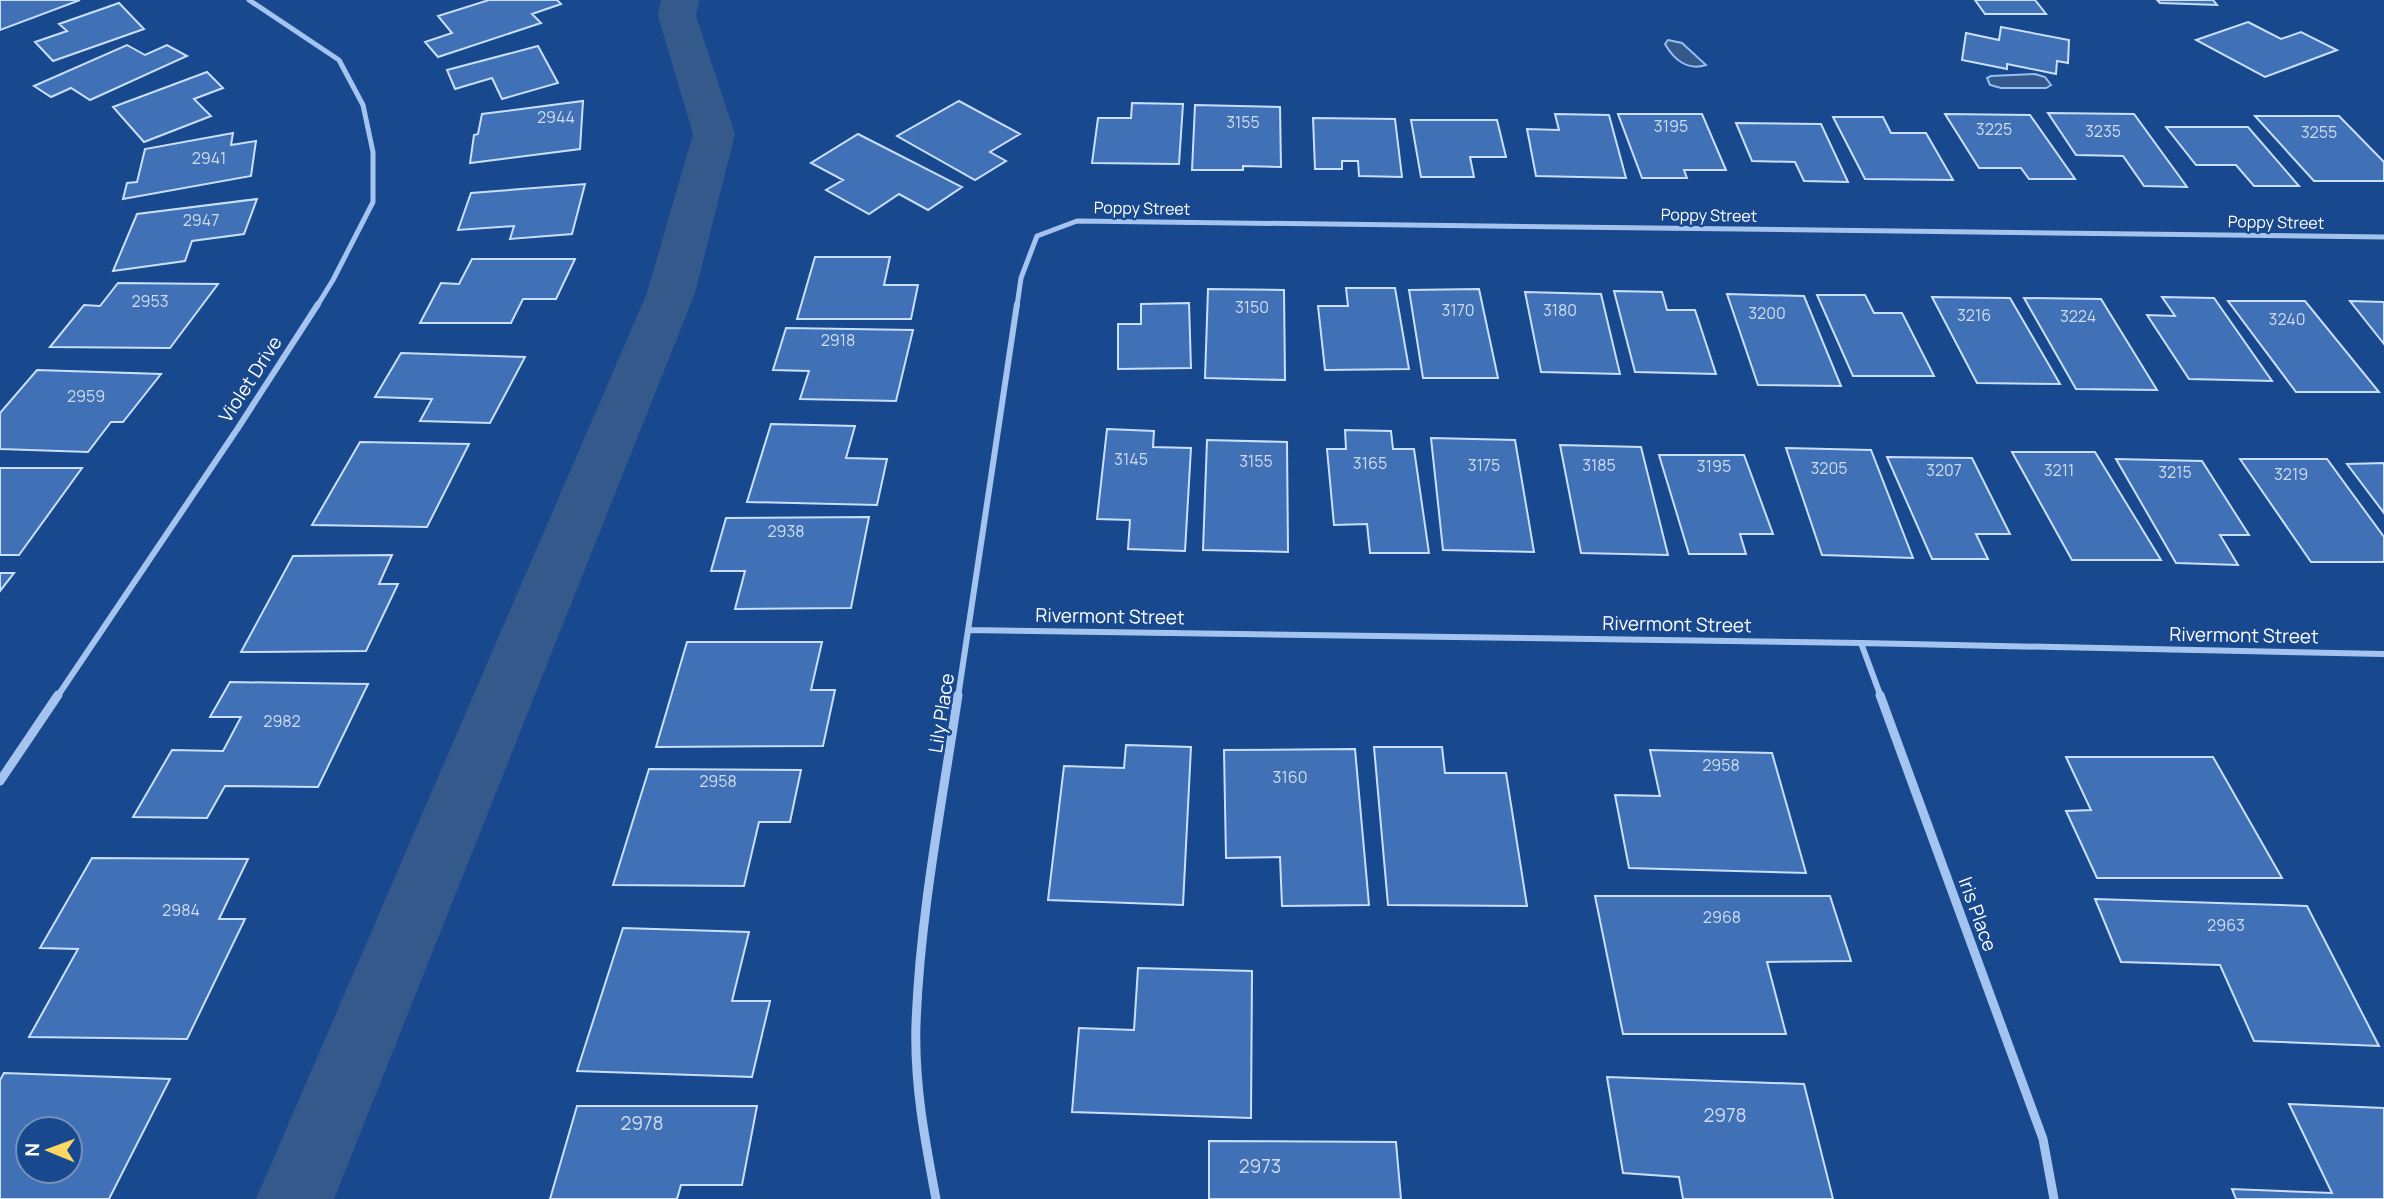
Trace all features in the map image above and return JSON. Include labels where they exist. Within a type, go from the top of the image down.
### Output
[{"type":"street","name":"Violet Drive","points":[[0,781],[333,280],[373,202],[373,152],[363,105],[339,60],[249,0]]},
{"type":"street","name":"Poppy Street","points":[[1037,236],[1077,222],[2384,237]]},
{"type":"street","name":"Lily Place","points":[[936,1199],[920,1114],[916,1026],[922,939],[1021,278],[1037,236]]},
{"type":"street","name":"Rivermont Street","points":[[970,630],[1861,643],[2384,654]]},
{"type":"street","name":"Iris Place","points":[[1861,643],[2043,1139],[2054,1199]]},
{"type":"water","points":[[1668,40],[1682,43],[1706,65],[1682,63],[1665,44]]},
{"type":"water","points":[[2035,74],[2045,77],[2051,85],[2046,88],[2001,88],[1990,85],[1987,78],[1991,76]]},
{"type":"building","points":[[0,0],[80,0],[0,30]]},
{"type":"building","points":[[489,0],[557,0],[561,4],[532,14],[541,23],[438,57],[425,42],[452,33],[438,16]]},
{"type":"building","points":[[1975,0],[2035,0],[2046,14],[1985,14]]},
{"type":"building","points":[[2157,0],[2213,0],[2217,5],[2160,3]]},
{"type":"building","points":[[119,3],[144,29],[53,61],[35,42],[67,31],[59,24]]},
{"type":"building","points":[[2248,22],[2281,39],[2301,32],[2337,50],[2265,77],[2196,40]]},
{"type":"building","points":[[2001,27],[2069,40],[2068,63],[2057,61],[2056,74],[2007,64],[2007,69],[1962,60],[1966,33],[1999,40]]},
{"type":"building","points":[[127,45],[145,55],[167,45],[187,56],[90,100],[71,88],[51,97],[34,86]]},
{"type":"building","points":[[538,46],[558,83],[502,99],[492,78],[455,89],[447,70]]},
{"type":"building","points":[[207,72],[223,88],[194,99],[211,116],[144,142],[113,107]]},
{"type":"building","points":[[583,101],[580,149],[470,163],[474,135],[478,134],[482,114]]},
{"type":"building","points":[[959,101],[1020,134],[990,152],[1006,161],[975,180],[897,136]]},
{"type":"building","points":[[1132,103],[1183,104],[1179,164],[1092,163],[1098,118],[1131,118]]},
{"type":"building","points":[[1195,105],[1280,107],[1281,167],[1243,166],[1243,170],[1192,170]]},
{"type":"building","points":[[2048,113],[2134,114],[2187,187],[2144,186],[2123,156],[2076,155]]},
{"type":"building","points":[[1555,114],[1609,115],[1626,178],[1536,176],[1527,129],[1559,130]]},
{"type":"building","points":[[1618,114],[1702,114],[1726,170],[1684,170],[1687,178],[1642,178]]},
{"type":"building","points":[[1945,114],[2030,115],[2075,179],[2029,179],[2021,168],[1979,168]]},
{"type":"building","points":[[2255,116],[2339,116],[2384,162],[2384,181],[2314,181]]},
{"type":"building","points":[[1833,117],[1883,117],[1891,133],[1926,133],[1953,180],[1865,179]]},
{"type":"building","points":[[1313,118],[1395,119],[1402,177],[1359,176],[1358,161],[1342,161],[1342,169],[1315,169]]},
{"type":"building","points":[[1411,120],[1497,120],[1506,157],[1470,157],[1474,177],[1421,177]]},
{"type":"building","points":[[1736,123],[1821,124],[1848,182],[1804,181],[1795,162],[1752,161]]},
{"type":"building","points":[[2166,127],[2248,127],[2299,186],[2254,186],[2236,165],[2196,165]]},
{"type":"building","points":[[233,133],[231,145],[256,141],[251,176],[123,199],[127,183],[137,182],[145,149]]},
{"type":"building","points":[[858,134],[962,187],[928,210],[899,194],[869,214],[826,190],[843,180],[811,163]]},
{"type":"building","points":[[585,184],[572,234],[510,239],[514,226],[458,230],[471,193]]},
{"type":"building","points":[[257,199],[244,234],[192,241],[185,261],[113,271],[137,214]]},
{"type":"building","points":[[815,257],[890,257],[884,285],[918,285],[911,319],[797,319]]},
{"type":"building","points":[[472,259],[575,259],[556,299],[523,299],[511,323],[420,323],[441,283],[459,284]]},
{"type":"building","points":[[118,283],[218,284],[170,348],[50,347],[84,305],[100,306]]},
{"type":"building","points":[[1346,288],[1395,288],[1409,369],[1325,370],[1318,306],[1348,306]]},
{"type":"building","points":[[1208,289],[1284,290],[1285,380],[1205,378]]},
{"type":"building","points":[[1479,289],[1498,378],[1423,378],[1409,290]]},
{"type":"building","points":[[1614,291],[1662,292],[1667,310],[1695,310],[1716,374],[1635,372]]},
{"type":"building","points":[[1525,292],[1601,294],[1620,374],[1541,372]]},
{"type":"building","points":[[1727,294],[1804,296],[1841,386],[1758,385]]},
{"type":"building","points":[[1817,295],[1865,295],[1874,313],[1902,313],[1934,376],[1853,376]]},
{"type":"building","points":[[1932,297],[2010,298],[2060,384],[1977,383]]},
{"type":"building","points":[[2162,297],[2214,298],[2272,381],[2189,379],[2147,315],[2175,316]]},
{"type":"building","points":[[2024,298],[2101,299],[2157,390],[2076,389]]},
{"type":"building","points":[[2228,301],[2305,301],[2379,392],[2296,392]]},
{"type":"building","points":[[2350,301],[2384,302],[2384,344]]},
{"type":"building","points":[[1189,303],[1191,368],[1118,369],[1118,324],[1141,324],[1141,304]]},
{"type":"building","points":[[786,328],[913,330],[896,401],[800,399],[809,371],[773,370]]},
{"type":"building","points":[[401,353],[525,357],[490,423],[420,421],[432,399],[375,397]]},
{"type":"building","points":[[37,370],[161,374],[123,422],[111,422],[88,452],[0,449],[0,413]]},
{"type":"building","points":[[771,424],[855,426],[846,458],[887,459],[877,505],[747,502]]},
{"type":"building","points":[[1107,429],[1154,431],[1153,447],[1191,448],[1185,551],[1128,549],[1130,520],[1097,519]]},
{"type":"building","points":[[1345,430],[1391,431],[1393,449],[1414,449],[1429,553],[1370,553],[1367,524],[1334,525],[1327,449],[1346,449]]},
{"type":"building","points":[[1431,438],[1515,440],[1534,552],[1443,550]]},
{"type":"building","points":[[1207,440],[1287,442],[1288,552],[1203,550]]},
{"type":"building","points":[[360,442],[469,444],[427,527],[312,525]]},
{"type":"building","points":[[1560,445],[1641,447],[1668,555],[1581,553]]},
{"type":"building","points":[[1786,448],[1871,450],[1913,558],[1822,555]]},
{"type":"building","points":[[2012,452],[2095,452],[2161,560],[2072,560]]},
{"type":"building","points":[[1659,455],[1744,455],[1773,534],[1740,534],[1746,554],[1689,554]]},
{"type":"building","points":[[1887,457],[1972,458],[2010,534],[1976,534],[1988,559],[1932,559]]},
{"type":"building","points":[[2116,459],[2202,461],[2249,535],[2220,535],[2238,565],[2176,563]]},
{"type":"building","points":[[2240,459],[2327,459],[2384,537],[2384,562],[2311,562]]},
{"type":"building","points":[[2384,463],[2384,513],[2347,464]]},
{"type":"building","points":[[0,468],[82,468],[19,555],[0,555]]},
{"type":"building","points":[[869,517],[851,608],[735,609],[745,571],[711,571],[726,518]]},
{"type":"building","points":[[392,555],[379,584],[398,584],[366,651],[241,652],[293,556]]},
{"type":"building","points":[[0,573],[14,573],[0,591]]},
{"type":"building","points":[[687,642],[822,642],[811,690],[835,690],[823,746],[656,747]]},
{"type":"building","points":[[230,682],[368,684],[318,787],[225,786],[207,818],[133,817],[172,750],[223,751],[241,717],[210,717]]},
{"type":"building","points":[[1126,745],[1191,747],[1183,905],[1048,900],[1064,766],[1124,768]]},
{"type":"building","points":[[1374,747],[1442,747],[1445,773],[1506,773],[1527,906],[1388,905]]},
{"type":"building","points":[[1355,749],[1369,905],[1282,906],[1280,857],[1226,858],[1224,750]]},
{"type":"building","points":[[1650,750],[1772,753],[1806,873],[1629,868],[1615,795],[1660,796]]},
{"type":"building","points":[[2066,757],[2213,757],[2282,878],[2097,878],[2066,811],[2091,810]]},
{"type":"building","points":[[649,769],[801,770],[790,822],[759,822],[744,886],[613,885]]},
{"type":"building","points":[[92,858],[248,859],[219,919],[245,919],[187,1039],[29,1037],[78,949],[40,948]]},
{"type":"building","points":[[1595,896],[1830,896],[1851,961],[1767,962],[1786,1034],[1623,1034]]},
{"type":"building","points":[[2095,899],[2307,906],[2379,1046],[2254,1041],[2220,965],[2121,962]]},
{"type":"building","points":[[623,928],[749,932],[732,1001],[770,1001],[752,1077],[577,1071]]},
{"type":"building","points":[[1138,968],[1252,971],[1251,1118],[1072,1112],[1079,1028],[1134,1030]]},
{"type":"building","points":[[4,1073],[170,1079],[109,1199],[0,1199],[0,1080]]},
{"type":"building","points":[[1607,1077],[1804,1084],[1833,1199],[1683,1199],[1679,1177],[1623,1173]]},
{"type":"building","points":[[2289,1104],[2384,1108],[2384,1199],[2236,1199],[2232,1189],[2332,1193]]},
{"type":"building","points":[[577,1106],[757,1106],[742,1185],[681,1185],[677,1199],[550,1199]]},
{"type":"building","points":[[1209,1141],[1396,1142],[1401,1199],[1209,1199]]},
{"type":"waterway","points":[[295,1199],[671,293],[714,134],[677,16],[680,0]]}]
